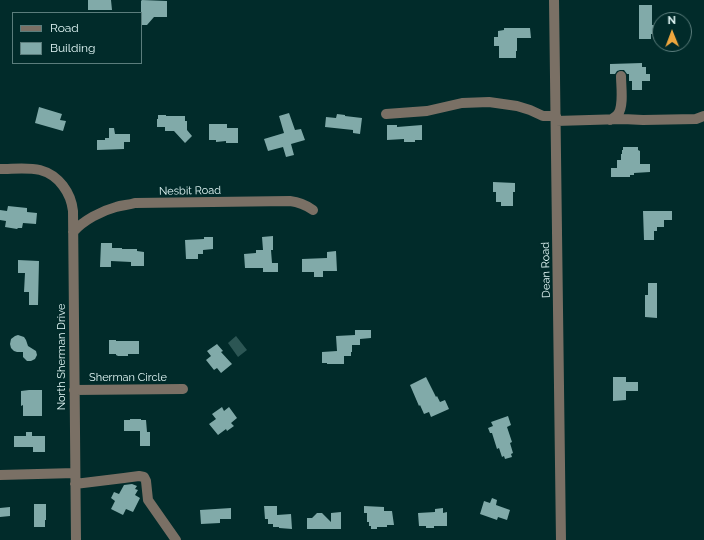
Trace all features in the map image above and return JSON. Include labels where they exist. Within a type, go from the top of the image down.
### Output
[{"type":"street","name":"Dean Road","points":[[554,0],[561,540]]},
{"type":"street","points":[[610,120],[617,115],[620,110],[622,76]]},
{"type":"street","points":[[386,114],[427,110],[462,103],[489,102],[517,106],[543,116],[556,119],[696,119],[704,116]]},
{"type":"street","name":"North Sherman Drive","points":[[0,169],[40,170],[57,179],[66,190],[71,200],[73,211],[76,540]]},
{"type":"street","name":"Nesbit Road","points":[[73,232],[81,224],[100,213],[117,206],[135,203],[290,201],[306,205],[313,210]]},
{"type":"street","name":"Sherman Circle","points":[[74,390],[183,389]]},
{"type":"street","points":[[0,475],[75,473]]},
{"type":"street","points":[[76,484],[139,476],[144,477],[146,481],[148,500],[176,540]]},
{"type":"shaded area","points":[[236,336],[247,350],[238,357],[228,343]]},
{"type":"building","points":[[88,0],[111,0],[112,10],[88,10]]},
{"type":"building","points":[[141,1],[167,1],[167,17],[154,17],[147,25],[142,25]]},
{"type":"building","points":[[639,5],[652,5],[651,39],[639,39]]},
{"type":"building","points":[[504,28],[530,28],[531,38],[517,38],[516,58],[499,58],[499,46],[494,46],[494,37],[498,37],[498,31],[504,30]]},
{"type":"building","points":[[642,63],[642,67],[646,67],[646,74],[650,74],[650,81],[642,81],[642,90],[632,90],[632,81],[629,81],[629,74],[627,74],[624,70],[617,71],[615,74],[610,74],[610,64]]},
{"type":"building","points":[[39,107],[62,114],[60,120],[66,121],[63,131],[35,123]]},
{"type":"building","points":[[289,113],[295,130],[301,129],[305,140],[291,144],[294,155],[286,157],[283,147],[268,151],[264,139],[284,133],[279,116]]},
{"type":"building","points":[[337,114],[362,118],[360,134],[353,133],[353,130],[325,127],[326,117],[336,118]]},
{"type":"building","points":[[158,115],[185,116],[185,121],[187,121],[187,130],[192,136],[185,143],[174,131],[165,131],[165,127],[157,127]]},
{"type":"building","points":[[209,124],[227,124],[227,128],[238,128],[238,143],[226,143],[226,141],[216,142],[216,140],[209,140]]},
{"type":"building","points":[[387,125],[397,125],[397,127],[422,125],[422,140],[415,140],[415,142],[404,142],[404,139],[387,140]]},
{"type":"building","points":[[109,128],[114,128],[115,134],[130,134],[130,142],[124,142],[124,149],[97,150],[97,140],[105,140],[105,138],[109,138]]},
{"type":"building","points":[[623,147],[638,147],[638,150],[640,151],[640,164],[650,164],[650,172],[634,173],[634,175],[630,175],[630,177],[611,177],[611,168],[617,168],[617,160],[621,160]]},
{"type":"building","points":[[493,182],[515,183],[515,192],[513,192],[513,206],[501,206],[501,202],[496,202],[496,192],[493,192]]},
{"type":"building","points":[[8,206],[27,208],[27,212],[37,213],[36,224],[23,223],[22,228],[17,229],[5,227],[6,221],[0,220],[0,210],[7,211]]},
{"type":"building","points":[[643,211],[672,211],[672,220],[664,220],[664,227],[657,227],[657,231],[654,231],[654,240],[644,240]]},
{"type":"building","points":[[273,236],[273,250],[271,250],[272,263],[278,263],[278,272],[263,272],[263,268],[245,268],[244,254],[256,253],[256,250],[263,250],[262,237]]},
{"type":"building","points":[[204,237],[213,237],[213,249],[203,250],[203,254],[198,254],[198,259],[186,259],[185,240],[204,239]]},
{"type":"building","points":[[101,243],[112,243],[112,248],[137,249],[137,251],[144,252],[144,266],[131,266],[131,262],[111,261],[111,267],[100,267]]},
{"type":"building","points":[[336,251],[337,271],[323,271],[323,277],[314,277],[314,272],[302,272],[302,259],[327,258],[327,252]]},
{"type":"building","points":[[18,260],[39,261],[38,305],[29,305],[29,292],[24,292],[25,273],[18,273]]},
{"type":"building","points":[[648,283],[657,283],[657,318],[645,317],[645,295],[648,295]]},
{"type":"building","points":[[355,330],[371,330],[371,338],[360,339],[360,345],[352,345],[351,356],[344,356],[344,364],[322,363],[322,352],[337,351],[336,336],[355,335]]},
{"type":"building","points":[[18,335],[24,337],[28,346],[36,351],[37,355],[35,359],[27,361],[23,357],[23,352],[14,351],[11,348],[11,339]]},
{"type":"building","points":[[109,340],[139,341],[139,354],[118,356],[116,354],[109,354]]},
{"type":"building","points":[[217,344],[223,351],[221,352],[232,364],[221,373],[217,368],[214,370],[206,360],[211,356],[207,351]]},
{"type":"building","points":[[426,377],[436,397],[437,396],[440,402],[445,400],[449,409],[431,417],[429,412],[424,414],[410,385]]},
{"type":"building","points":[[613,377],[626,377],[626,382],[638,382],[638,391],[626,391],[626,400],[613,401]]},
{"type":"building","points":[[42,390],[42,416],[23,416],[21,391]]},
{"type":"building","points":[[222,407],[224,411],[229,407],[237,418],[231,423],[234,426],[227,431],[226,429],[218,435],[209,424],[216,419],[212,414]]},
{"type":"building","points":[[508,416],[511,425],[507,427],[512,442],[510,443],[513,453],[511,454],[512,457],[505,459],[504,456],[502,457],[499,448],[497,449],[492,433],[490,433],[488,428],[493,426],[491,422]]},
{"type":"building","points":[[124,420],[146,420],[147,432],[150,432],[150,446],[140,446],[140,431],[124,431]]},
{"type":"building","points":[[26,432],[32,432],[32,436],[45,436],[45,452],[33,452],[33,447],[14,447],[14,436],[26,436]]},
{"type":"building","points":[[132,484],[137,486],[135,489],[138,490],[135,495],[140,498],[133,512],[126,509],[123,515],[111,509],[115,501],[111,498],[114,492],[119,494],[124,485]]},
{"type":"building","points":[[492,498],[497,500],[496,505],[510,510],[507,520],[498,517],[497,520],[480,514],[484,501],[490,503]]},
{"type":"building","points":[[34,504],[46,504],[45,527],[34,527]]},
{"type":"building","points":[[264,506],[277,506],[277,515],[291,514],[292,529],[273,527],[273,524],[268,524],[268,519],[265,519]]},
{"type":"building","points":[[364,506],[384,507],[384,511],[392,511],[394,525],[371,529],[369,522],[367,522],[367,513],[364,513]]},
{"type":"building","points":[[10,507],[10,516],[0,517],[0,508]]},
{"type":"building","points":[[231,508],[231,519],[220,519],[220,523],[201,524],[200,510]]},
{"type":"building","points":[[443,508],[443,513],[447,512],[447,526],[434,526],[434,528],[426,528],[426,526],[419,526],[418,513],[435,512],[435,509]]},
{"type":"building","points":[[341,512],[341,529],[307,529],[307,518],[312,518],[317,513],[322,513],[331,522],[331,513]]}]
